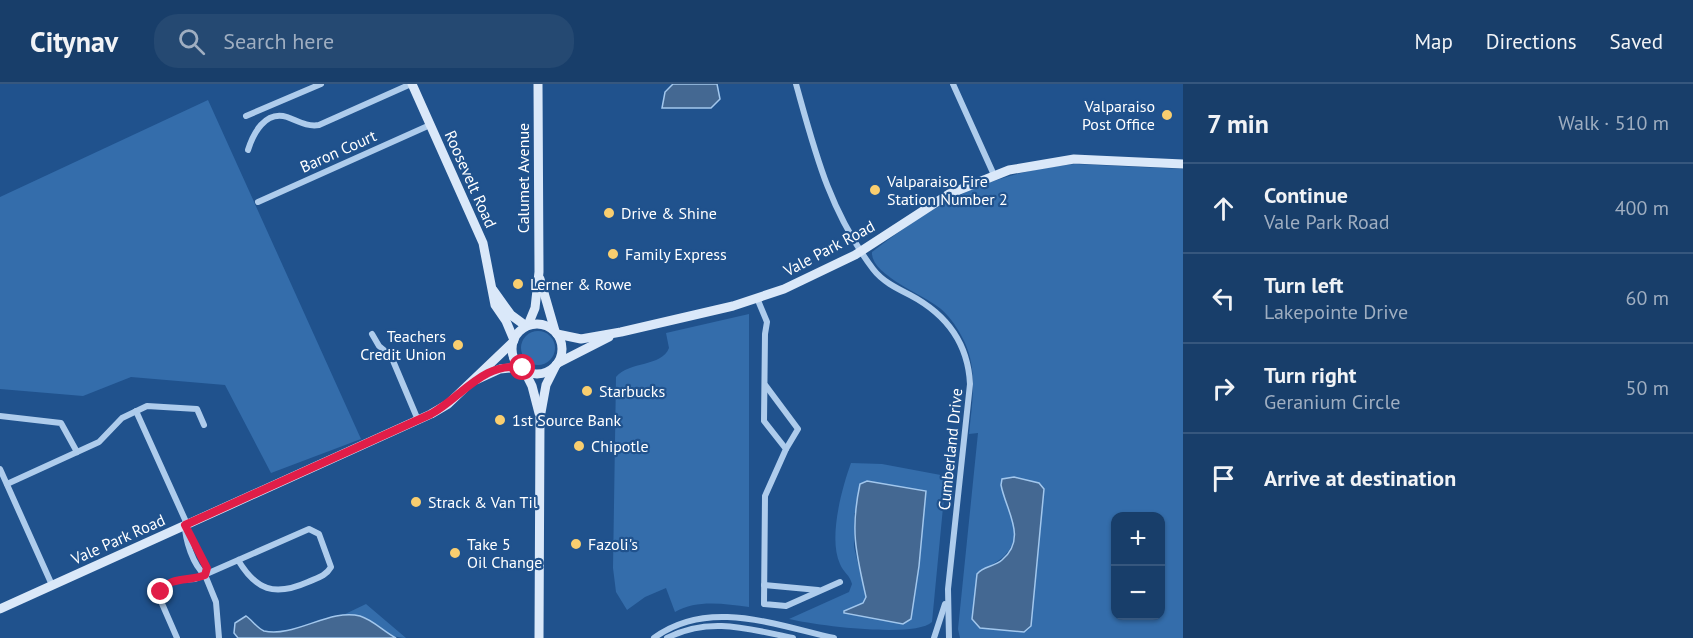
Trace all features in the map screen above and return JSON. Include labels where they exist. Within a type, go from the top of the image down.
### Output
[{"type":"main road","name":"Roosevelt Road","points":[[412,84],[485,248],[495,305],[513,341]]},
{"type":"main road","name":"Calumet Avenue","points":[[527,326],[535,305],[539,272],[538,84]]},
{"type":"main road","name":"Vale Park Road","points":[[556,332],[580,339],[621,332],[757,298],[799,284],[862,251],[941,198],[994,175],[1033,164],[1074,159],[1183,164]]},
{"type":"main road","name":"Calumet Avenue","points":[[539,272],[546,309],[556,332]]},
{"type":"main road","name":"Roosevelt Road","points":[[493,290],[511,315],[527,326]]},
{"type":"main road","points":[[539,638],[540,418],[546,386],[562,349],[556,332],[541,325],[527,326],[513,341],[514,356],[532,386],[540,418]]},
{"type":"main road","name":"Vale Park Road","points":[[557,364],[621,332]]},
{"type":"main road","name":"Vale Park Road","points":[[0,609],[418,420],[448,404],[513,341]]},
{"type":"main road","points":[[522,368],[539,373],[557,364]]},
{"type":"main road","name":"Vale Park Road","points":[[471,382],[500,369],[522,368]]},
{"type":"street","points":[[246,116],[321,84]]},
{"type":"street","points":[[248,150],[254,130],[273,118],[284,116],[311,126],[319,125],[412,84]]},
{"type":"street","name":"Cumberland Drive","points":[[796,84],[808,134],[838,213],[882,279],[934,309],[946,321],[966,356],[970,384],[948,589],[949,638]]},
{"type":"street","points":[[953,84],[994,175]]},
{"type":"street","name":"Baron Court","points":[[258,202],[430,124]]},
{"type":"street","points":[[757,298],[767,322],[764,421],[786,449]]},
{"type":"street","points":[[372,334],[379,346],[391,356],[418,420]]},
{"type":"street","points":[[765,386],[798,429],[786,449],[765,496],[764,604],[786,606],[840,582]]},
{"type":"street","points":[[7,484],[103,440],[122,418],[156,405],[197,409],[204,425]]},
{"type":"street","points":[[136,411],[186,525],[185,536],[216,602],[219,638]]},
{"type":"street","points":[[0,416],[61,423],[77,452]]},
{"type":"street","points":[[0,469],[52,585]]},
{"type":"street","points":[[177,638],[161,602],[161,592],[171,582],[193,580],[205,575],[238,560],[309,529],[319,534],[331,567],[327,574],[296,588],[278,590],[259,585],[249,578],[238,560]]},
{"type":"street","points":[[764,585],[819,590]]},
{"type":"street","name":"Cumberland Drive","points":[[934,638],[948,589]]},
{"type":"street","points":[[654,638],[684,621],[714,616],[742,619],[834,638]]},
{"type":"street","points":[[667,638],[686,629],[714,624],[793,638]]},
{"type":"shaded area","points":[[673,84],[717,84],[720,99],[711,108],[662,108],[665,92]]},
{"type":"shaded area","points":[[208,100],[361,439],[271,473],[225,385],[131,377],[83,396],[0,389],[0,197]]},
{"type":"shaded area","points":[[1075,164],[1183,169],[1183,638],[960,638],[958,629],[978,433],[969,434],[973,388],[972,365],[960,333],[945,313],[880,269],[872,252],[943,204],[991,182],[1017,174]],"holes":[[[1042,485],[1031,626],[1028,630],[1018,632],[980,570],[1003,557],[1014,540],[1013,519],[1003,494]]]},
{"type":"shaded area","points":[[749,314],[749,607],[702,604],[692,605],[675,612],[666,588],[645,597],[627,610],[616,592],[613,568],[616,377],[629,368],[653,361],[665,354],[669,348],[666,333]]},
{"type":"shaded area","points":[[538,331],[550,336],[555,348],[550,360],[538,365],[526,360],[521,348],[526,336]]},
{"type":"shaded area","points":[[851,463],[882,464],[946,476],[932,622],[922,627],[887,630],[822,625],[789,619],[849,592],[852,584],[840,564],[835,541],[840,499]],"holes":[[[925,491],[919,566],[909,621],[844,611],[863,603],[866,597],[854,547],[854,513]]]},
{"type":"shaded area","points":[[1014,477],[1039,483],[1044,489],[1031,626],[1024,632],[980,628],[972,619],[977,574],[982,569],[1002,560],[1010,552],[1014,543],[1013,524],[1001,485],[1002,479]]},
{"type":"shaded area","points":[[867,481],[926,491],[911,619],[903,624],[844,613],[863,603],[866,597],[857,554],[855,515],[860,484]]},
{"type":"shaded area","points":[[366,604],[406,638],[389,634],[359,618],[341,616]]},
{"type":"shaded area","points":[[246,616],[261,630],[276,632],[337,616],[360,616],[396,638],[238,638],[234,633],[235,623]]},
{"type":"place","name":"Valparaiso Post Office","points":[[1167,115]]},
{"type":"place","name":"Valparaiso Fire Station Number 2","points":[[875,190]]},
{"type":"place","name":"Drive & Shine","points":[[609,213]]},
{"type":"place","name":"Family Express","points":[[613,254]]},
{"type":"place","name":"Lerner & Rowe","points":[[518,284]]},
{"type":"place","name":"Teachers Credit Union","points":[[458,345]]},
{"type":"place","name":"Starbucks","points":[[587,391]]},
{"type":"place","name":"1st Source Bank","points":[[500,420]]},
{"type":"place","name":"Chipotle","points":[[579,446]]},
{"type":"place","name":"Strack & Van Til","points":[[416,502]]},
{"type":"place","name":"Fazoli's","points":[[576,544]]},
{"type":"place","name":"Take 5 Oil Change","points":[[455,553]]},
{"type":"route","points":[[161,592],[168,583],[181,579],[193,580],[205,575],[207,568],[185,525],[431,414],[448,404],[471,382],[500,369],[523,368]]}]
